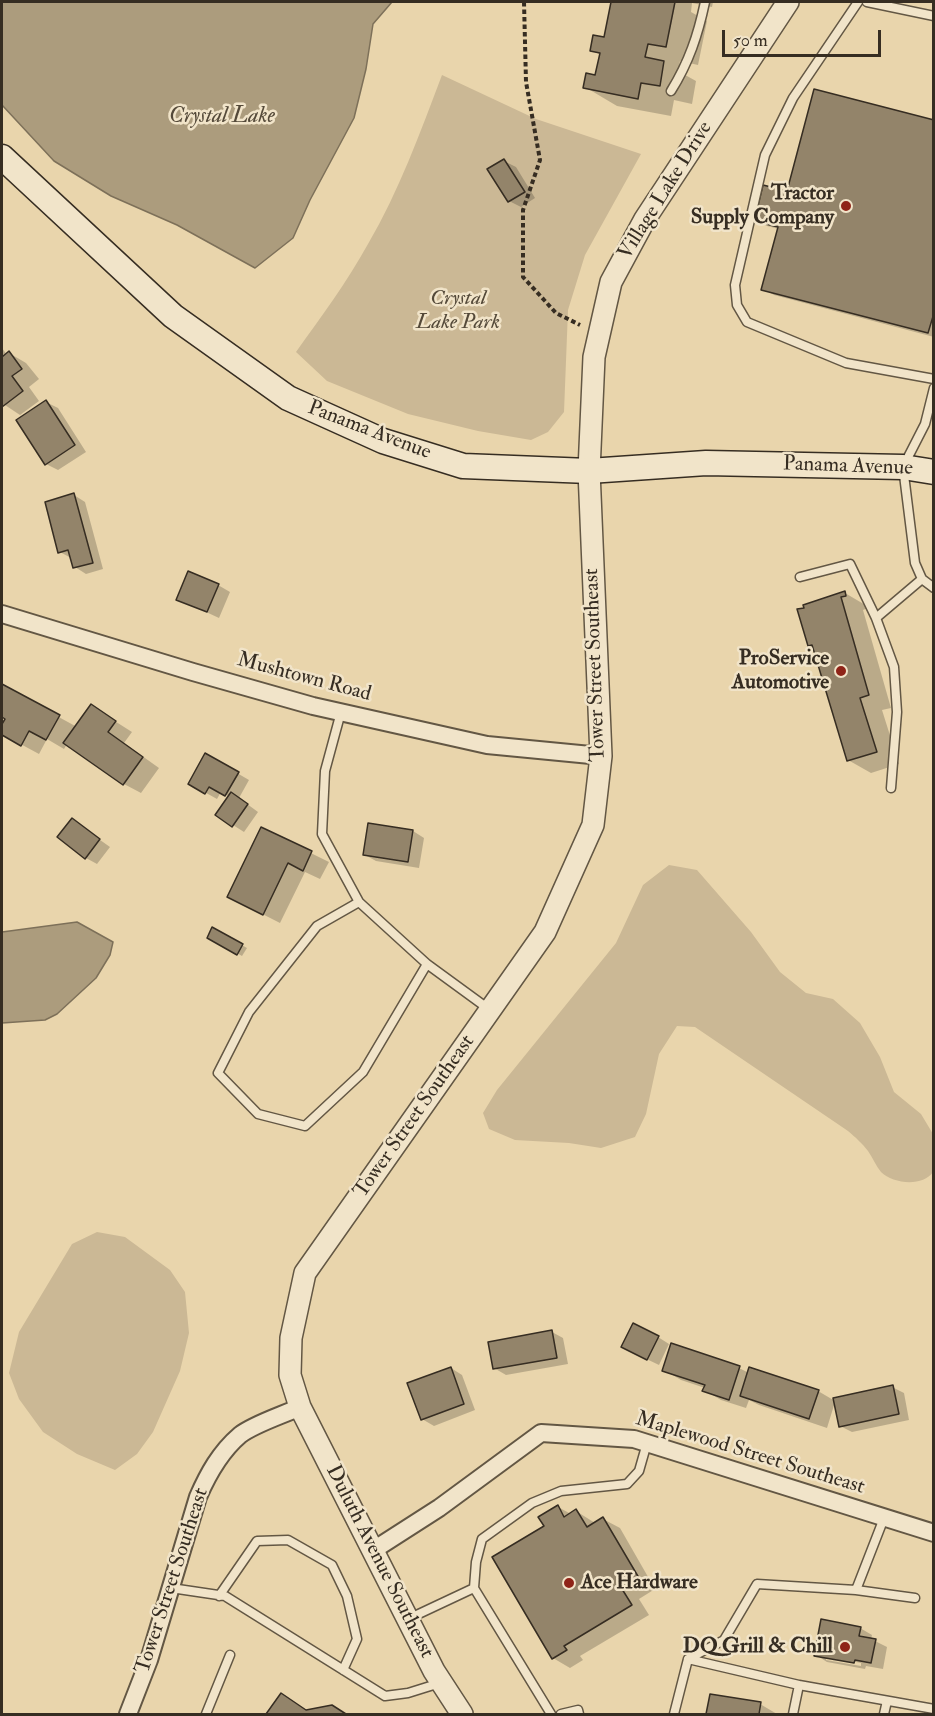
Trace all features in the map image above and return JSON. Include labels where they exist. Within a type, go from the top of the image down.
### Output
[{"type":"main road","name":"Panama Avenue","points":[[2,157],[173,316],[288,398],[383,441],[463,466],[589,471],[706,463],[903,467],[933,472]]},
{"type":"street","name":"Village Lake Drive","points":[[589,471],[594,357],[610,282],[645,219],[788,2]]},
{"type":"street","name":"Tower Street Southeast","points":[[128,1714],[149,1660],[198,1497],[207,1477],[219,1456],[241,1434],[300,1407],[290,1374],[291,1338],[305,1273],[545,932],[593,825],[601,756],[589,471]]},
{"type":"street","name":"Mushtown Road","points":[[2,614],[215,678],[341,712],[487,745],[601,756]]},
{"type":"street","name":"Duluth Avenue Southeast","points":[[300,1407],[441,1683],[462,1714]]},
{"type":"street","name":"Maplewood Street Southeast","points":[[372,1551],[439,1508],[541,1433],[634,1439],[933,1533]]},
{"type":"lane","points":[[671,91],[684,70],[696,42],[705,2]]},
{"type":"lane","points":[[858,2],[793,98],[765,155],[735,285],[736,305],[747,322],[846,363],[933,379]]},
{"type":"lane","points":[[867,2],[933,16]]},
{"type":"lane","points":[[933,388],[925,424],[903,467],[915,563],[922,579],[933,588]]},
{"type":"lane","points":[[800,577],[850,564],[876,618],[894,667],[897,712],[891,788]]},
{"type":"lane","points":[[876,618],[922,579]]},
{"type":"lane","points":[[341,712],[325,771],[322,834],[359,902],[427,964],[490,1010]]},
{"type":"lane","points":[[359,902],[317,926],[249,1012],[218,1073],[258,1114],[305,1126],[363,1072],[427,964]]},
{"type":"lane","points":[[551,1714],[474,1588],[476,1562],[482,1539],[532,1503],[561,1491],[627,1484],[639,1471],[647,1443]]},
{"type":"lane","points":[[856,1590],[884,1518]]},
{"type":"lane","points":[[219,1596],[257,1541],[288,1540],[332,1565],[347,1596],[357,1639],[343,1670]]},
{"type":"lane","points":[[674,1714],[688,1659],[724,1640],[757,1584],[856,1590],[915,1598]]},
{"type":"lane","points":[[171,1588],[225,1596],[386,1696],[408,1694],[441,1683]]},
{"type":"lane","points":[[408,1619],[474,1588]]},
{"type":"lane","points":[[206,1714],[230,1655]]},
{"type":"lane","points":[[688,1659],[799,1685],[933,1709]]},
{"type":"lane","points":[[793,1714],[799,1685]]},
{"type":"lane","points":[[884,1714],[887,1701]]},
{"type":"lane","points":[[561,1714],[578,1710],[579,1714]]},
{"type":"path","points":[[524,2],[526,82],[540,160],[523,210],[523,277],[556,313],[600,334]]},
{"type":"green space","name":"Crystal Lake Park","points":[[442,75],[536,119],[641,154],[585,255],[568,310],[564,412],[548,432],[531,440],[478,431],[408,414],[327,381],[296,352],[343,286],[379,224],[408,161]]},
{"type":"green space","points":[[669,865],[697,870],[751,932],[780,972],[806,993],[833,999],[860,1023],[880,1057],[894,1092],[921,1114],[933,1134],[933,1172],[928,1177],[908,1182],[886,1176],[879,1170],[866,1148],[848,1131],[695,1027],[677,1026],[659,1054],[646,1114],[635,1137],[601,1148],[569,1143],[515,1140],[489,1129],[483,1113],[497,1090],[616,943],[643,885]]},
{"type":"green space","points":[[97,1232],[125,1237],[170,1270],[185,1292],[189,1333],[180,1371],[153,1432],[137,1454],[115,1470],[77,1454],[43,1432],[19,1399],[9,1373],[19,1332],[72,1244]]},
{"type":"water","name":"Crystal Lake","points":[[2,2],[392,2],[373,24],[366,69],[354,118],[310,200],[293,238],[255,268],[177,225],[111,196],[54,161],[2,105]]},
{"type":"water","points":[[77,922],[113,942],[110,955],[96,978],[57,1014],[45,1020],[2,1023],[2,932]]},
{"type":"building","points":[[611,2],[675,2],[666,47],[648,44],[645,57],[664,61],[660,86],[641,83],[638,99],[583,88],[586,73],[595,75],[600,53],[590,51],[593,35],[604,37]]},
{"type":"building","name":"Tractor Supply Company","points":[[814,89],[934,120],[934,313],[928,333],[761,290],[778,227],[754,221],[763,185],[787,191]]},
{"type":"building","points":[[504,159],[525,192],[508,202],[487,169]]},
{"type":"building","points":[[9,351],[22,369],[12,376],[23,391],[2,407],[2,357]]},
{"type":"building","points":[[46,400],[75,445],[45,465],[16,420]]},
{"type":"building","points":[[74,493],[93,563],[73,568],[68,550],[58,553],[45,502]]},
{"type":"building","points":[[188,571],[219,584],[207,612],[176,600]]},
{"type":"building","name":"ProService Automotive","points":[[845,591],[846,596],[841,597],[869,695],[860,698],[877,752],[847,761],[812,645],[808,646],[797,609]]},
{"type":"building","points":[[2,684],[60,715],[46,740],[29,731],[21,746],[2,735],[2,724],[5,719],[2,717]]},
{"type":"building","points":[[91,704],[116,721],[108,732],[143,757],[123,785],[63,743]]},
{"type":"building","points":[[205,753],[239,772],[225,796],[209,787],[205,794],[188,784]]},
{"type":"building","points":[[231,792],[248,804],[232,827],[215,815]]},
{"type":"building","points":[[72,818],[100,839],[85,859],[57,837]]},
{"type":"building","points":[[368,823],[413,830],[408,862],[363,855]]},
{"type":"building","points":[[261,827],[312,851],[303,871],[288,863],[263,915],[227,897]]},
{"type":"building","points":[[212,927],[243,944],[237,955],[207,938]]},
{"type":"building","points":[[633,1323],[659,1336],[647,1360],[621,1347]]},
{"type":"building","points":[[552,1330],[557,1358],[493,1369],[488,1342]]},
{"type":"building","points":[[671,1343],[740,1366],[729,1400],[702,1391],[705,1385],[662,1371]]},
{"type":"building","points":[[451,1367],[464,1404],[421,1420],[407,1383]]},
{"type":"building","points":[[749,1367],[819,1390],[809,1419],[740,1396]]},
{"type":"building","points":[[893,1385],[899,1414],[839,1427],[833,1398]]},
{"type":"building","name":"Ace Hardware","points":[[558,1505],[564,1517],[576,1509],[587,1527],[603,1517],[639,1578],[622,1589],[632,1605],[564,1646],[567,1650],[552,1659],[492,1557],[544,1526],[538,1517]]},
{"type":"building","name":"DQ Grill & Chill","points":[[821,1619],[861,1627],[859,1636],[876,1639],[871,1663],[855,1660],[854,1663],[814,1656]]},
{"type":"building","points":[[281,1693],[306,1710],[332,1705],[346,1714],[266,1714]]},
{"type":"building","points":[[710,1694],[761,1702],[759,1714],[706,1714]]},
{"type":"place","name":"Tractor Supply Company","points":[[846,206]]},
{"type":"place","name":"ProService Automotive","points":[[841,671]]},
{"type":"place","name":"Ace Hardware","points":[[569,1583]]},
{"type":"place","name":"DQ Grill & Chill","points":[[845,1647]]}]
